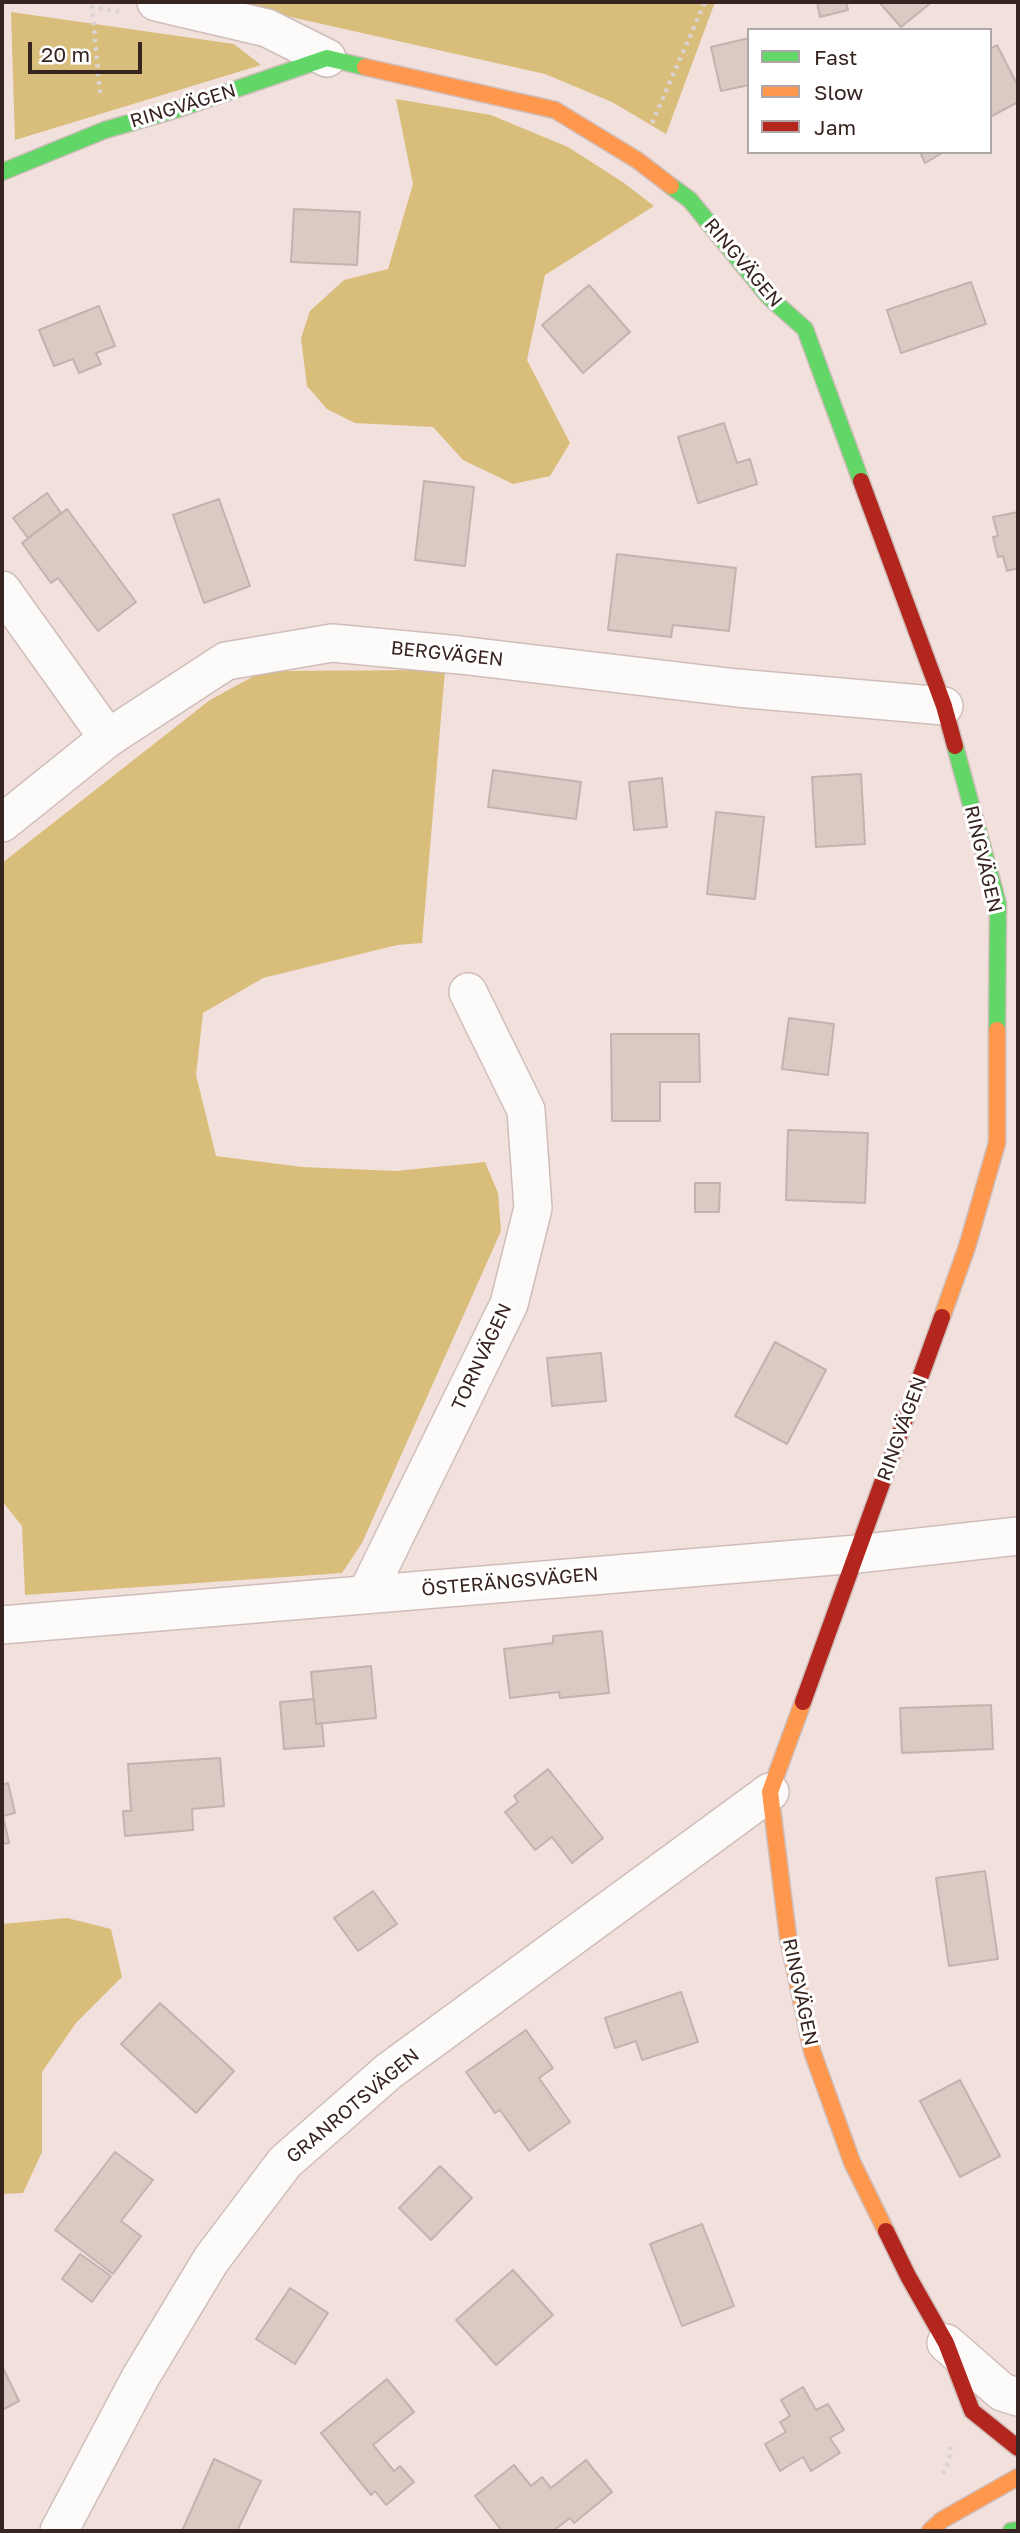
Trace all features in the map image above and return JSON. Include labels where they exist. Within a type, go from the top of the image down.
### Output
[{"type":"street","points":[[139,7],[267,28],[327,58]]},
{"type":"street","name":"RINGVÄGEN","points":[[2,172],[105,130],[181,108],[327,58],[555,110],[637,160],[690,200],[769,297],[805,329],[944,706],[1008,903],[997,1143],[967,1247],[770,1792],[788,1937],[812,2051],[852,2162],[908,2276],[946,2343],[972,2411]]},
{"type":"street","points":[[2,590],[108,738]]},
{"type":"street","name":"BERGVÄGEN","points":[[2,823],[108,738],[226,661],[332,643],[460,655],[737,688],[944,706]]},
{"type":"street","name":"TORNVÄGEN","points":[[368,1593],[509,1304],[533,1208],[526,1110],[468,992]]},
{"type":"street","name":"ÖSTERÄNGSVÄGEN","points":[[2,1625],[857,1553],[1018,1536]]},
{"type":"street","name":"GRANROTSVÄGEN","points":[[59,2531],[140,2378],[211,2260],[285,2162],[389,2071],[770,1792]]},
{"type":"street","name":"RINGVÄGEN","points":[[946,2343],[1002,2392],[1018,2398]]},
{"type":"street","points":[[972,2411],[1018,2448]]},
{"type":"street","points":[[930,2531],[942,2520],[1018,2477]]},
{"type":"street","points":[[1011,2531],[1018,2530]]},
{"type":"path","points":[[637,160],[705,2]]},
{"type":"path","points":[[100,94],[92,7],[139,7]]},
{"type":"path","points":[[938,2486],[949,2461],[953,2423],[972,2411]]},
{"type":"shaded area","points":[[224,2],[715,2],[666,134],[612,102],[545,74]]},
{"type":"shaded area","points":[[11,12],[234,44],[261,65],[15,140]]},
{"type":"shaded area","points":[[396,99],[491,115],[568,147],[654,206],[545,275],[527,360],[570,443],[550,476],[513,484],[463,460],[433,427],[355,423],[327,409],[307,386],[301,338],[310,311],[344,280],[388,269],[413,184]]},
{"type":"shaded area","points":[[445,670],[422,943],[397,945],[263,978],[203,1013],[196,1075],[216,1156],[302,1167],[396,1171],[485,1162],[498,1193],[501,1231],[362,1543],[342,1573],[25,1595],[22,1526],[2,1501],[2,863],[210,700],[263,671]]},
{"type":"shaded area","points":[[67,1918],[111,1929],[122,1977],[76,2023],[42,2072],[42,2152],[23,2193],[2,2194],[2,1924]]},
{"type":"building","points":[[817,2],[846,2],[848,10],[820,17]]},
{"type":"building","points":[[879,2],[932,2],[901,27]]},
{"type":"building","points":[[747,38],[747,85],[721,91],[711,47]]},
{"type":"building","points":[[997,45],[1018,86],[1018,102],[992,116],[992,48]]},
{"type":"building","points":[[921,154],[941,154],[925,163]]},
{"type":"building","points":[[294,209],[360,212],[357,265],[291,262]]},
{"type":"building","points":[[971,282],[986,324],[901,353],[887,310]]},
{"type":"building","points":[[589,285],[630,332],[583,373],[542,325]]},
{"type":"building","points":[[99,306],[115,346],[96,353],[101,364],[79,373],[73,359],[54,366],[39,330]]},
{"type":"building","points":[[724,423],[737,463],[750,459],[757,484],[698,503],[678,437]]},
{"type":"building","points":[[424,481],[474,487],[465,566],[415,560]]},
{"type":"building","points":[[47,493],[61,513],[28,538],[13,518]]},
{"type":"building","points":[[219,499],[250,586],[204,603],[173,515]]},
{"type":"building","points":[[67,509],[136,602],[98,631],[58,578],[51,583],[22,543]]},
{"type":"building","points":[[1018,512],[1018,568],[1007,571],[1003,556],[998,557],[993,537],[998,536],[993,517]]},
{"type":"building","points":[[617,554],[736,568],[729,631],[673,625],[671,637],[608,630]]},
{"type":"building","points":[[493,770],[581,782],[576,819],[488,807]]},
{"type":"building","points":[[861,774],[865,844],[816,847],[812,777]]},
{"type":"building","points":[[662,778],[667,827],[634,830],[629,782]]},
{"type":"building","points":[[716,812],[764,817],[755,899],[707,894]]},
{"type":"building","points":[[789,1018],[834,1024],[828,1075],[782,1069]]},
{"type":"building","points":[[611,1034],[699,1034],[700,1082],[660,1082],[660,1121],[612,1121]]},
{"type":"building","points":[[788,1130],[868,1133],[865,1203],[786,1200]]},
{"type":"building","points":[[695,1183],[720,1183],[719,1212],[695,1212]]},
{"type":"building","points":[[775,1342],[826,1370],[787,1444],[735,1416]]},
{"type":"building","points":[[601,1353],[606,1401],[552,1406],[547,1358]]},
{"type":"building","points":[[602,1631],[609,1693],[560,1698],[559,1692],[510,1698],[504,1649],[553,1643],[553,1636]]},
{"type":"building","points":[[371,1666],[376,1718],[316,1724],[311,1672]]},
{"type":"building","points":[[314,1699],[316,1724],[322,1723],[324,1746],[284,1749],[280,1702]]},
{"type":"building","points":[[991,1705],[993,1749],[902,1753],[900,1708]]},
{"type":"building","points":[[220,1758],[224,1806],[192,1809],[193,1830],[125,1836],[123,1811],[131,1811],[128,1764]]},
{"type":"building","points":[[548,1769],[603,1838],[572,1863],[552,1837],[535,1850],[505,1812],[518,1802],[514,1796]]},
{"type":"building","points":[[8,1783],[15,1813],[3,1816],[9,1843],[2,1844],[2,1785]]},
{"type":"building","points":[[985,1871],[998,1959],[949,1966],[936,1878]]},
{"type":"building","points":[[373,1891],[397,1924],[358,1951],[334,1918]]},
{"type":"building","points":[[681,1992],[698,2042],[642,2060],[636,2041],[615,2048],[605,2018]]},
{"type":"building","points":[[160,2003],[234,2071],[196,2113],[121,2044]]},
{"type":"building","points":[[526,2030],[553,2068],[539,2078],[570,2122],[529,2151],[500,2110],[495,2113],[466,2072]]},
{"type":"building","points":[[960,2080],[1000,2156],[960,2177],[920,2101]]},
{"type":"building","points":[[115,2152],[153,2180],[121,2221],[141,2236],[113,2274],[55,2230]]},
{"type":"building","points":[[440,2166],[472,2198],[431,2240],[399,2208]]},
{"type":"building","points":[[702,2224],[734,2306],[682,2326],[650,2244]]},
{"type":"building","points":[[80,2254],[111,2276],[92,2302],[62,2279]]},
{"type":"building","points":[[513,2270],[553,2315],[496,2365],[456,2320]]},
{"type":"building","points":[[290,2288],[328,2313],[295,2364],[256,2339]]},
{"type":"building","points":[[2,2369],[19,2401],[2,2410]]},
{"type":"building","points":[[387,2379],[414,2412],[373,2445],[394,2471],[400,2466],[414,2482],[386,2505],[375,2491],[371,2495],[321,2433]]},
{"type":"building","points":[[803,2387],[816,2410],[828,2404],[844,2430],[830,2438],[840,2453],[811,2471],[803,2457],[780,2471],[765,2444],[786,2432],[780,2422],[790,2416],[781,2400]]},
{"type":"building","points":[[214,2459],[261,2481],[237,2531],[182,2531]]},
{"type":"building","points":[[586,2460],[612,2492],[574,2523],[570,2518],[553,2531],[502,2531],[475,2496],[514,2465],[531,2486],[542,2477],[551,2488]]},
{"type":"traffic: fast","points":[[2,172],[105,130],[181,108],[327,58],[365,67]]},
{"type":"traffic: fast","points":[[671,186],[690,200],[769,297],[805,329],[861,481]]},
{"type":"traffic: fast","points":[[955,746],[998,904],[997,1030]]},
{"type":"traffic: fast","points":[[1011,2531],[1018,2530]]},
{"type":"traffic: slow","points":[[365,67],[555,110],[637,160],[671,186]]},
{"type":"traffic: slow","points":[[942,1317],[967,1247],[997,1143],[997,1030]]},
{"type":"traffic: slow","points":[[803,1702],[770,1792],[788,1937],[812,2051],[852,2162],[886,2231]]},
{"type":"traffic: slow","points":[[930,2531],[942,2520],[1018,2477]]},
{"type":"traffic: jam","points":[[861,481],[944,706],[955,746]]},
{"type":"traffic: jam","points":[[803,1702],[942,1317]]},
{"type":"traffic: jam","points":[[886,2231],[946,2343],[972,2411],[1018,2448]]}]
